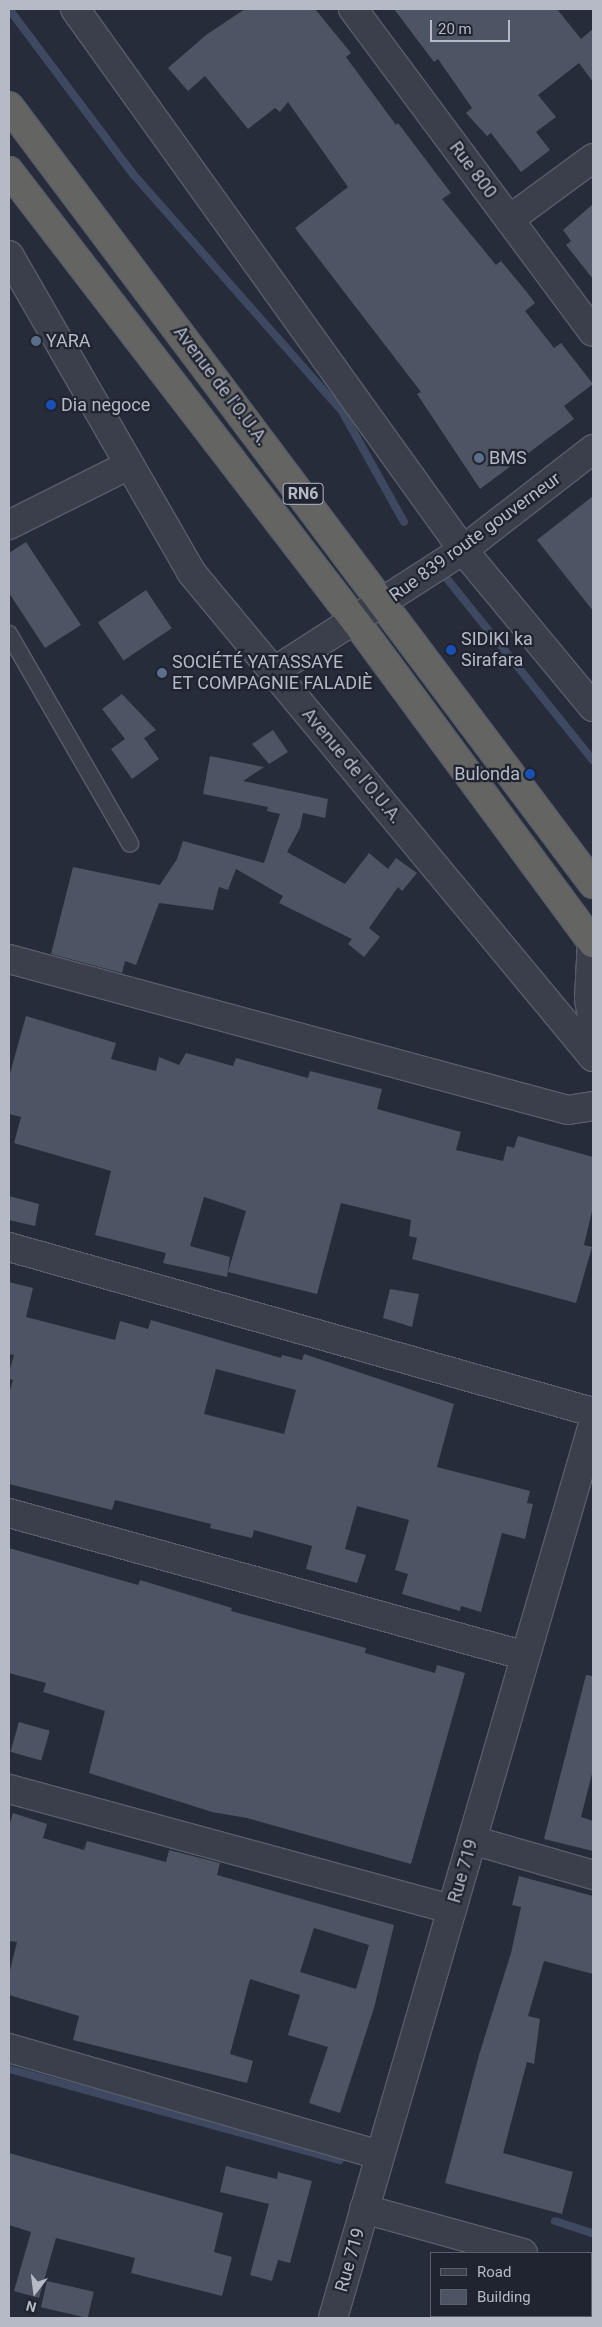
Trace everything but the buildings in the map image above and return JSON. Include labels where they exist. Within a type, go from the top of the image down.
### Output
[{"type":"highway","name":"Avenue de l'O.U.A.","points":[[9,106],[385,603],[593,884]]},
{"type":"highway","name":"Avenue de l'O.U.A.","points":[[9,172],[356,622],[592,942]]},
{"type":"street","points":[[75,9],[463,550],[593,707]]},
{"type":"street","name":"Rue 800","points":[[353,9],[593,332]]},
{"type":"street","points":[[510,220],[593,158]]},
{"type":"street","name":"Avenue de l'O.U.A.","points":[[9,255],[127,466],[191,572],[593,1057]]},
{"type":"street","name":"Rue 839 route gouverneur","points":[[273,672],[356,622],[463,550],[593,449]]},
{"type":"street","points":[[9,525],[127,466]]},
{"type":"street","points":[[592,942],[589,999],[593,1021]]},
{"type":"street","points":[[9,958],[568,1110],[593,1106]]},
{"type":"street","points":[[9,1247],[593,1412]]},
{"type":"street","name":"Rue 719","points":[[333,2318],[593,1424]]},
{"type":"street","points":[[9,1513],[526,1656]]},
{"type":"street","points":[[9,1789],[452,1909]]},
{"type":"street","points":[[472,1840],[593,1875]]},
{"type":"street","points":[[9,2048],[380,2155]]},
{"type":"street","points":[[364,2209],[519,2252]]},
{"type":"lane","points":[[9,634],[130,844]]},
{"type":"waterway","points":[[9,9],[133,174],[342,411],[404,522]]},
{"type":"waterway","points":[[444,575],[593,760]]},
{"type":"waterway","points":[[9,2069],[340,2160]]},
{"type":"waterway","points":[[555,2221],[593,2233]]},
{"type":"place","name":"YARA","points":[[36,341]]},
{"type":"place","name":"Dia negoce","points":[[51,405]]},
{"type":"place","name":"BMS","points":[[479,458]]},
{"type":"place","name":"SIDIKI ka Sirafara","points":[[451,650]]},
{"type":"place","name":"SOCIÉTÉ YATASSAYE ET COMPAGNIE FALADIÈ","points":[[162,673]]},
{"type":"place","name":"Bulonda","points":[[530,774]]}]
